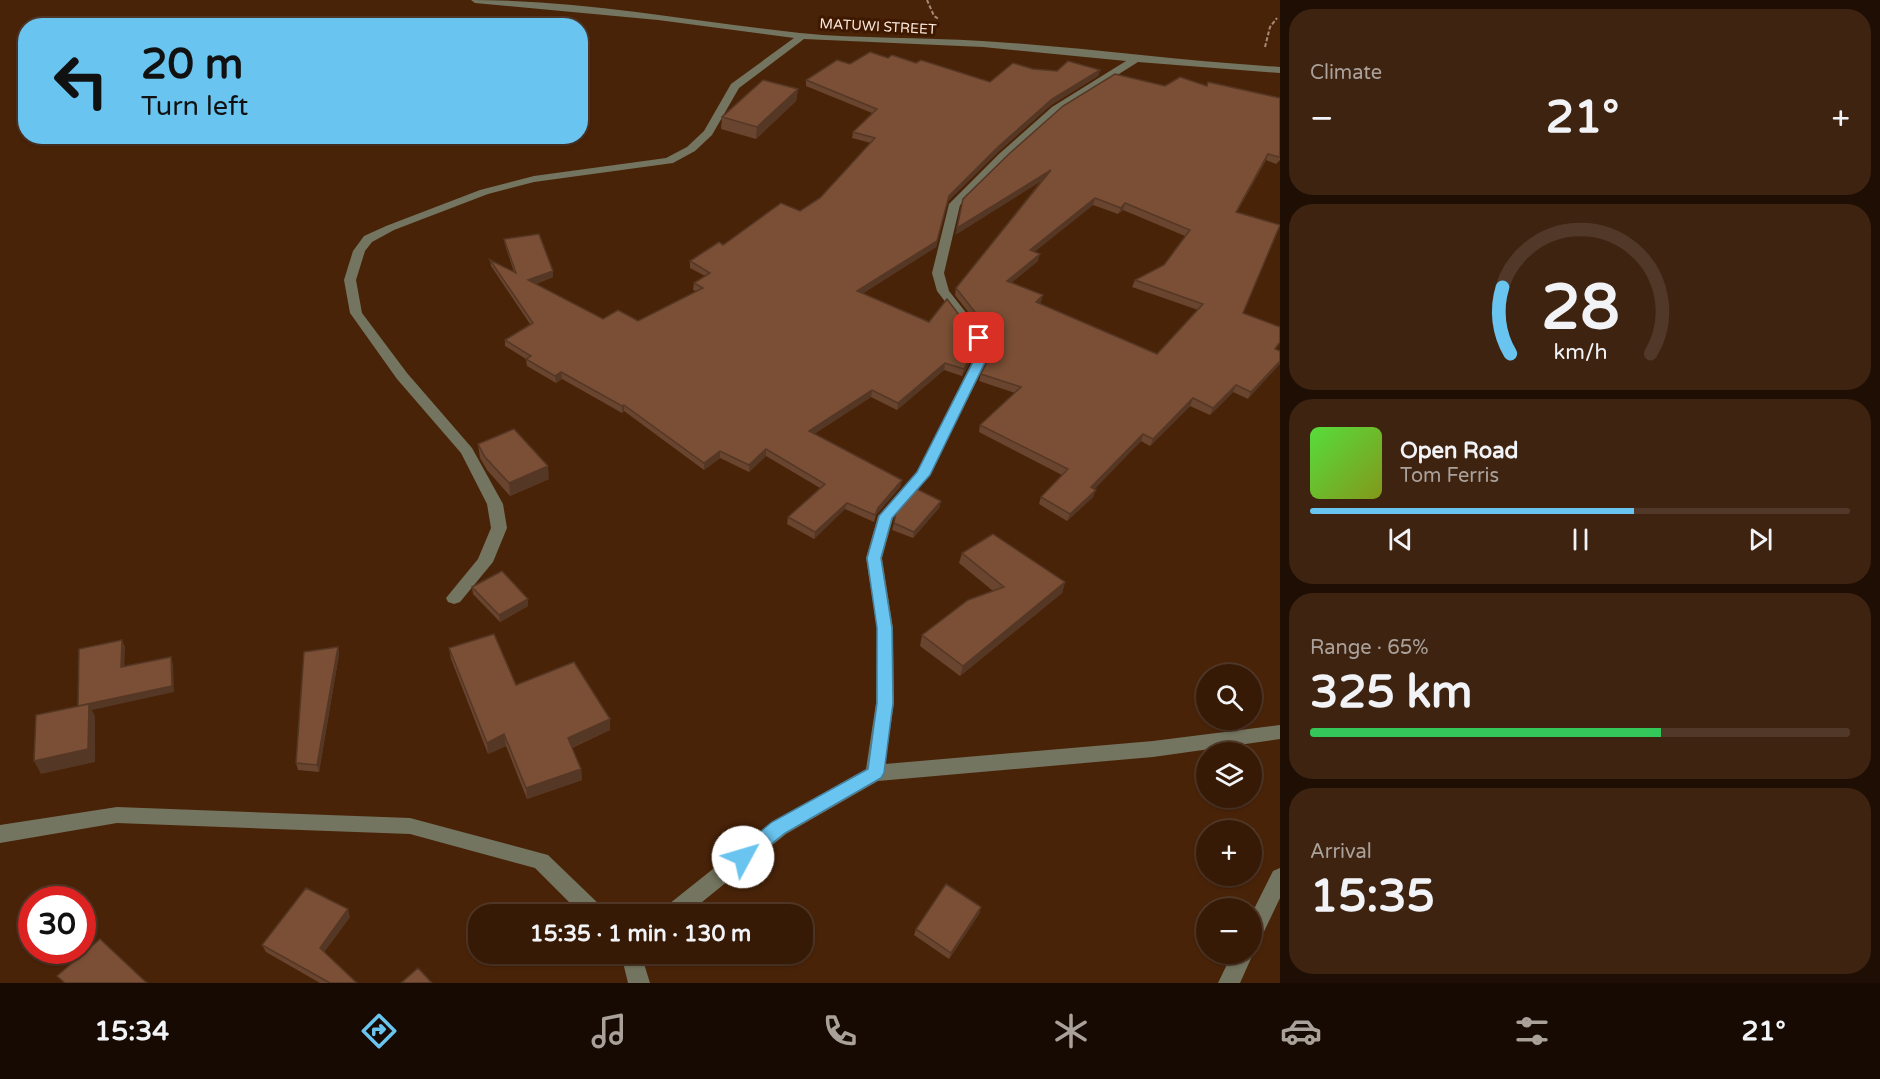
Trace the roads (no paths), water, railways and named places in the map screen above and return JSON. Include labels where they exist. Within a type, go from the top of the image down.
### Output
[{"type":"street","name":"MATUWI STREET","points":[[475,0],[658,17],[801,36],[983,44],[1280,70]]},
{"type":"street","points":[[454,598],[485,562],[499,528],[495,504],[467,451],[402,376],[356,313],[350,280],[359,251],[368,239],[390,228],[484,192],[534,179],[669,161],[691,149],[708,133],[735,86],[801,36]]},
{"type":"street","points":[[875,773],[885,703],[885,628],[874,558],[886,516],[923,475],[982,356],[979,338],[943,291],[938,273],[955,204],[1003,156],[1056,109],[1136,59]]},
{"type":"street","points":[[685,904],[779,828],[875,773],[1153,749],[1280,732]]},
{"type":"street","points":[[0,834],[117,815],[410,826],[541,861],[585,904]]},
{"type":"street","points":[[1262,914],[1280,877]]},
{"type":"street","points":[[634,964],[639,983]]},
{"type":"street","points":[[1229,983],[1238,964]]}]
